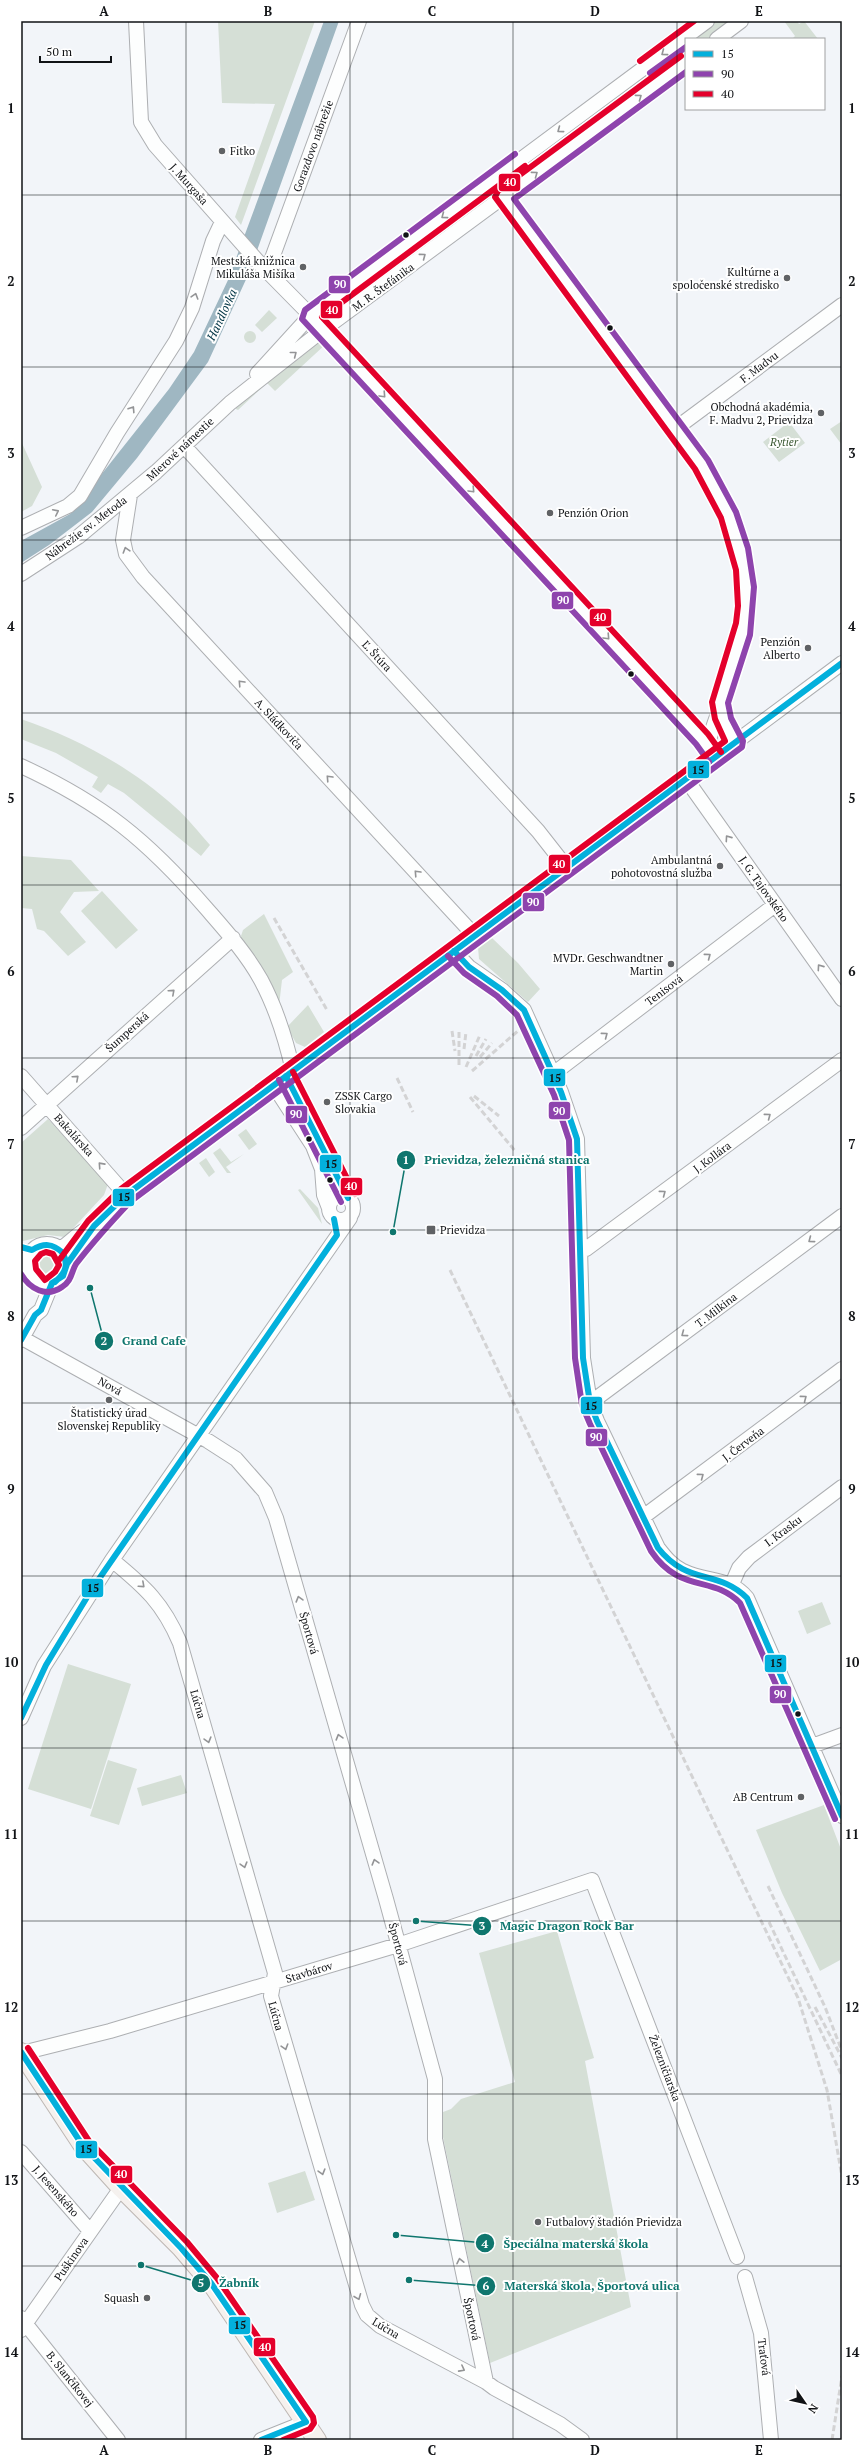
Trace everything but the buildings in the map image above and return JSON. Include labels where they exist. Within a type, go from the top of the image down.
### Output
[{"type":"main road","points":[[21,2053],[83,2146],[121,2188],[182,2248],[211,2283],[317,2440]]},
{"type":"street","name":"J. Murgaša","points":[[136,21],[141,122],[155,145],[222,222],[310,316]]},
{"type":"street","name":"Gorazdovo nábrežie","points":[[264,268],[359,21]]},
{"type":"street","name":"M. R. Štefánika","points":[[310,316],[707,21]]},
{"type":"street","points":[[718,38],[741,21]]},
{"type":"street","name":"M. R. Štefánika","points":[[324,329],[685,63]]},
{"type":"street","points":[[492,181],[675,429],[718,491],[736,534],[745,574],[746,605],[742,636],[706,746]]},
{"type":"street","points":[[21,528],[68,506],[80,496],[117,433],[176,341],[192,308],[213,241],[222,222]]},
{"type":"street","name":"F. Madvu","points":[[675,429],[842,305]]},
{"type":"street","points":[[310,316],[324,329],[706,746],[715,758]]},
{"type":"street","name":"Mierové námestie","points":[[230,404],[310,316]]},
{"type":"street","name":"Mierové námestie","points":[[130,495],[230,404],[324,329]]},
{"type":"street","name":"Ľ. Štúra","points":[[184,446],[538,831],[567,868]]},
{"type":"street","name":"Nábrežie sv. Metoda","points":[[21,574],[78,537],[130,495]]},
{"type":"street","name":"A. Sládkoviča","points":[[130,495],[123,540],[126,554],[143,577],[475,936]]},
{"type":"street","points":[[22,1339],[35,1315],[41,1310],[52,1283],[63,1276],[67,1264],[94,1226],[126,1195],[842,664]]},
{"type":"street","points":[[720,705],[725,725],[735,743]]},
{"type":"street","points":[[21,766],[88,800],[133,832],[160,857],[233,938],[261,980],[278,1020],[289,1074],[354,1209],[350,1218],[112,1560],[44,1666],[21,1718]]},
{"type":"street","name":"J. G. Tajovského","points":[[686,779],[842,999]]},
{"type":"street","name":"Tenisová","points":[[553,1074],[776,905]]},
{"type":"street","name":"Šumperská","points":[[21,1128],[233,938]]},
{"type":"street","points":[[454,952],[468,966],[502,990],[524,1010],[553,1074],[577,1139],[583,1358],[590,1403],[658,1548],[669,1561],[681,1571],[694,1576],[732,1584],[747,1598],[842,1816]]},
{"type":"street","name":"J. Kollára","points":[[579,1249],[586,1249],[632,1216],[842,1060]]},
{"type":"street","name":"Bakalárska","points":[[21,1076],[126,1195]]},
{"type":"street","points":[[274,1086],[313,1146],[322,1169],[324,1195],[332,1214],[344,1221],[350,1218]]},
{"type":"street","points":[[337,1235],[330,1202],[335,1197],[348,1198]]},
{"type":"street","name":"T. Milkina","points":[[590,1403],[842,1216]]},
{"type":"street","points":[[60,1248],[72,1242],[83,1230],[94,1226]]},
{"type":"street","points":[[52,1283],[37,1282],[31,1276],[24,1264],[28,1257],[27,1249],[46,1244],[60,1248],[65,1256],[67,1264]]},
{"type":"street","points":[[35,1315],[37,1282]]},
{"type":"street","name":"Nová","points":[[22,1339],[198,1435]]},
{"type":"street","name":"J. Červeňa","points":[[643,1517],[842,1369]]},
{"type":"street","name":"Športová","points":[[198,1435],[236,1459],[265,1492],[276,1518],[386,1900],[435,2079],[435,2139],[486,2382]]},
{"type":"street","name":"I. Krasku","points":[[732,1584],[739,1568],[749,1557],[842,1487]]},
{"type":"street","name":"Lúčna","points":[[112,1560],[152,1595],[169,1618],[180,1643],[275,1973],[270,1996],[355,2289],[367,2315],[380,2326],[486,2382]]},
{"type":"street","points":[[812,1746],[842,1735]]},
{"type":"street","name":"Stavbárov","points":[[21,2053],[103,2032],[398,1946],[592,1880]]},
{"type":"street","name":"Železničiarska","points":[[592,1880],[738,2257]]},
{"type":"street","name":"J. Jesenského","points":[[21,2152],[90,2231]]},
{"type":"street","name":"Puškinova","points":[[23,2324],[121,2188]]},
{"type":"street","name":"Traťová","points":[[745,2277],[761,2333],[771,2440]]},
{"type":"street","name":"B. Slančíkovej","points":[[23,2324],[118,2440]]},
{"type":"street","points":[[486,2382],[494,2388],[560,2424],[582,2440]]},
{"type":"street","points":[[261,2440],[306,2422]]},
{"type":"green space","points":[[218,21],[315,21],[241,225],[235,217],[275,104],[222,103]]},
{"type":"green space","points":[[715,21],[733,21],[710,38],[692,38]]},
{"type":"green space","points":[[784,21],[797,21],[799,24],[804,21],[817,38],[793,38],[795,36]]},
{"type":"green space","points":[[685,43],[685,57],[509,188],[502,179]]},
{"type":"green space","points":[[482,194],[488,203],[334,317],[328,308]]},
{"type":"green space","points":[[269,310],[277,318],[262,332],[255,325]]},
{"type":"green space","points":[[248,331],[252,331],[256,337],[252,343],[248,343],[244,339],[244,335]]},
{"type":"green space","points":[[322,341],[327,343],[275,391],[267,383],[238,410],[236,409],[236,406],[318,342]]},
{"type":"green space","points":[[842,421],[842,445],[830,429]]},
{"type":"green space","name":"Rytier","points":[[789,422],[805,443],[779,462],[763,442]]},
{"type":"green space","points":[[21,441],[42,487],[32,506],[21,512]]},
{"type":"green space","points":[[21,719],[83,745],[140,779],[175,807],[210,845],[201,856],[124,793],[108,784],[101,793],[92,787],[98,777],[56,753],[21,739]]},
{"type":"green space","points":[[21,856],[71,860],[99,891],[74,892],[60,912],[86,942],[68,956],[44,931],[37,929],[32,909],[21,908]]},
{"type":"green space","points":[[102,891],[138,930],[116,949],[81,911]]},
{"type":"green space","points":[[264,914],[293,972],[282,980],[279,1006],[240,939],[243,930]]},
{"type":"green space","points":[[492,938],[518,963],[540,989],[528,1002],[479,959],[478,947]]},
{"type":"green space","points":[[308,1005],[324,1032],[305,1047],[296,1043],[287,1027]]},
{"type":"green space","points":[[48,1119],[108,1184],[104,1195],[65,1237],[48,1235],[23,1241],[21,1240],[21,1143]]},
{"type":"green space","points":[[246,1129],[257,1144],[249,1150],[238,1135]]},
{"type":"green space","points":[[220,1148],[231,1162],[244,1154],[226,1167],[231,1173],[227,1173],[213,1153]]},
{"type":"green space","points":[[206,1158],[215,1172],[209,1177],[199,1163]]},
{"type":"green space","points":[[300,1189],[318,1208],[322,1224],[298,1190]]},
{"type":"green space","points":[[47,1251],[52,1252],[58,1258],[58,1268],[52,1274],[47,1275],[42,1274],[36,1268],[35,1263],[36,1258],[42,1252]]},
{"type":"green space","points":[[822,1602],[831,1624],[807,1634],[798,1611]]},
{"type":"green space","points":[[68,1664],[131,1684],[91,1809],[28,1789]]},
{"type":"green space","points":[[108,1760],[137,1769],[119,1825],[90,1816]]},
{"type":"green space","points":[[181,1775],[187,1793],[142,1806],[137,1788]]},
{"type":"green space","points":[[824,1805],[842,1852],[842,1959],[820,1971],[782,1893],[756,1830]]},
{"type":"green space","name":"Futbalový štadión Prievidza","points":[[557,1931],[594,2058],[585,2061],[631,2307],[490,2363],[443,2137],[443,2112],[451,2109],[461,2099],[515,2082],[479,1953]]},
{"type":"green space","points":[[305,2171],[315,2200],[277,2213],[268,2183]]},
{"type":"water","name":"Handlovka","points":[[324,21],[339,21],[249,273],[208,362],[137,458],[92,512],[49,545],[21,563],[21,541],[70,514],[169,389],[194,352],[228,280]]},
{"type":"railway","points":[[274,918],[327,1010]]},
{"type":"railway","points":[[472,1071],[519,1030]]},
{"type":"railway","points":[[452,1031],[455,1051]]},
{"type":"railway","points":[[459,1031],[459,1065]]},
{"type":"railway","points":[[464,1049],[466,1032]]},
{"type":"railway","points":[[466,1067],[480,1035]]},
{"type":"railway","points":[[476,1056],[486,1039]]},
{"type":"railway","points":[[480,1057],[492,1043]]},
{"type":"railway","points":[[397,1078],[413,1112]]},
{"type":"railway","points":[[474,1096],[499,1116]]},
{"type":"railway","points":[[470,1097],[516,1152]]},
{"type":"railway","points":[[450,1270],[798,1998],[827,2090],[842,2177]]},
{"type":"railway","points":[[768,1886],[825,2007],[842,2051]]},
{"type":"railway","points":[[769,1922],[842,2076]]},
{"type":"railway","points":[[815,2007],[842,2058]]},
{"type":"railway","points":[[832,2440],[842,2376]]},
{"type":"transit line","name":"40","points":[[640,61],[694,21]]},
{"type":"transit line","name":"90","points":[[650,73],[685,48]]},
{"type":"transit line","name":"40","points":[[60,1259],[88,1221],[121,1189],[725,741],[715,719],[712,702],[736,623],[738,606],[736,570],[721,518],[695,469],[495,197],[498,191],[681,56]]},
{"type":"transit line","name":"90","points":[[21,1274],[34,1288],[44,1292],[50,1292],[65,1285],[70,1279],[76,1264],[131,1201],[742,747],[743,741],[731,718],[728,703],[750,635],[754,587],[748,548],[736,512],[708,460],[514,199],[685,73]]},
{"type":"transit line","name":"90","points":[[515,154],[305,310],[302,319],[696,744],[709,762]]},
{"type":"transit line","name":"40","points":[[525,166],[322,317],[708,734],[721,752]]},
{"type":"transit line","name":"15","points":[[21,1340],[35,1315],[41,1310],[52,1283],[63,1276],[67,1264],[94,1226],[126,1195],[842,663]]},
{"type":"transit line","name":"15","points":[[454,951],[469,967],[502,990],[524,1010],[561,1092],[577,1139],[583,1358],[590,1403],[597,1421],[658,1548],[669,1560],[680,1568],[725,1583],[736,1589],[747,1598],[842,1816]]},
{"type":"transit line","name":"90","points":[[448,956],[464,973],[497,996],[517,1015],[554,1095],[569,1140],[575,1358],[582,1405],[590,1424],[651,1551],[662,1564],[673,1573],[685,1579],[719,1589],[730,1594],[740,1603],[835,1819]]},
{"type":"transit line","name":"40","points":[[293,1072],[355,1194]]},
{"type":"transit line","name":"15","points":[[286,1076],[348,1198]]},
{"type":"transit line","name":"90","points":[[279,1080],[341,1202]]},
{"type":"transit line","name":"15","points":[[21,1718],[46,1665],[92,1589],[337,1235],[334,1219]]},
{"type":"transit line","name":"15","points":[[21,1247],[32,1250],[40,1246],[48,1245],[55,1247],[63,1253],[66,1266],[64,1272],[55,1282]]},
{"type":"transit line","name":"40","points":[[46,1252],[53,1254],[59,1265],[55,1272],[45,1280],[36,1269],[35,1261],[41,1254],[46,1252]]},
{"type":"transit line","name":"40","points":[[28,2048],[89,2141],[187,2242],[217,2278],[313,2417],[314,2423],[310,2429],[283,2440]]},
{"type":"transit line","name":"15","points":[[21,2052],[83,2146],[181,2248],[211,2283],[306,2422]]},
{"type":"transit line","name":"15","points":[[261,2440],[306,2422]]},
{"type":"place","name":"Fitko","points":[[222,151]]},
{"type":"place","name":"Mestská knižnica Mikuláša Mišíka","points":[[303,267]]},
{"type":"place","name":"Kultúrne a spoločenské stredisko","points":[[787,278]]},
{"type":"place","name":"Obchodná akadémia, F. Madvu 2, Prievidza","points":[[821,413]]},
{"type":"place","name":"Penzión Orion","points":[[550,513]]},
{"type":"place","name":"Penzión Alberto","points":[[808,648]]},
{"type":"place","name":"Ambulantná pohotovostná služba","points":[[720,866]]},
{"type":"place","name":"MVDr. Geschwandtner Martin","points":[[671,964]]},
{"type":"place","name":"ZSSK Cargo Slovakia","points":[[327,1102]]},
{"type":"place","name":"Prievidza","points":[[431,1230]]},
{"type":"place","name":"Prievidza, železničná stanica","points":[[393,1232]]},
{"type":"place","name":"Grand Cafe","points":[[90,1288]]},
{"type":"place","name":"Štatistický úrad Slovenskej Republiky","points":[[109,1400]]},
{"type":"place","name":"AB Centrum","points":[[801,1797]]},
{"type":"place","name":"Magic Dragon Rock Bar","points":[[416,1921]]},
{"type":"place","name":"Futbalový štadión Prievidza","points":[[538,2222]]},
{"type":"place","name":"Špeciálna materská škola","points":[[396,2235]]},
{"type":"place","name":"Žabník","points":[[141,2265]]},
{"type":"place","name":"Materská škola, Športová ulica","points":[[409,2280]]},
{"type":"place","name":"Squash","points":[[147,2298]]}]
